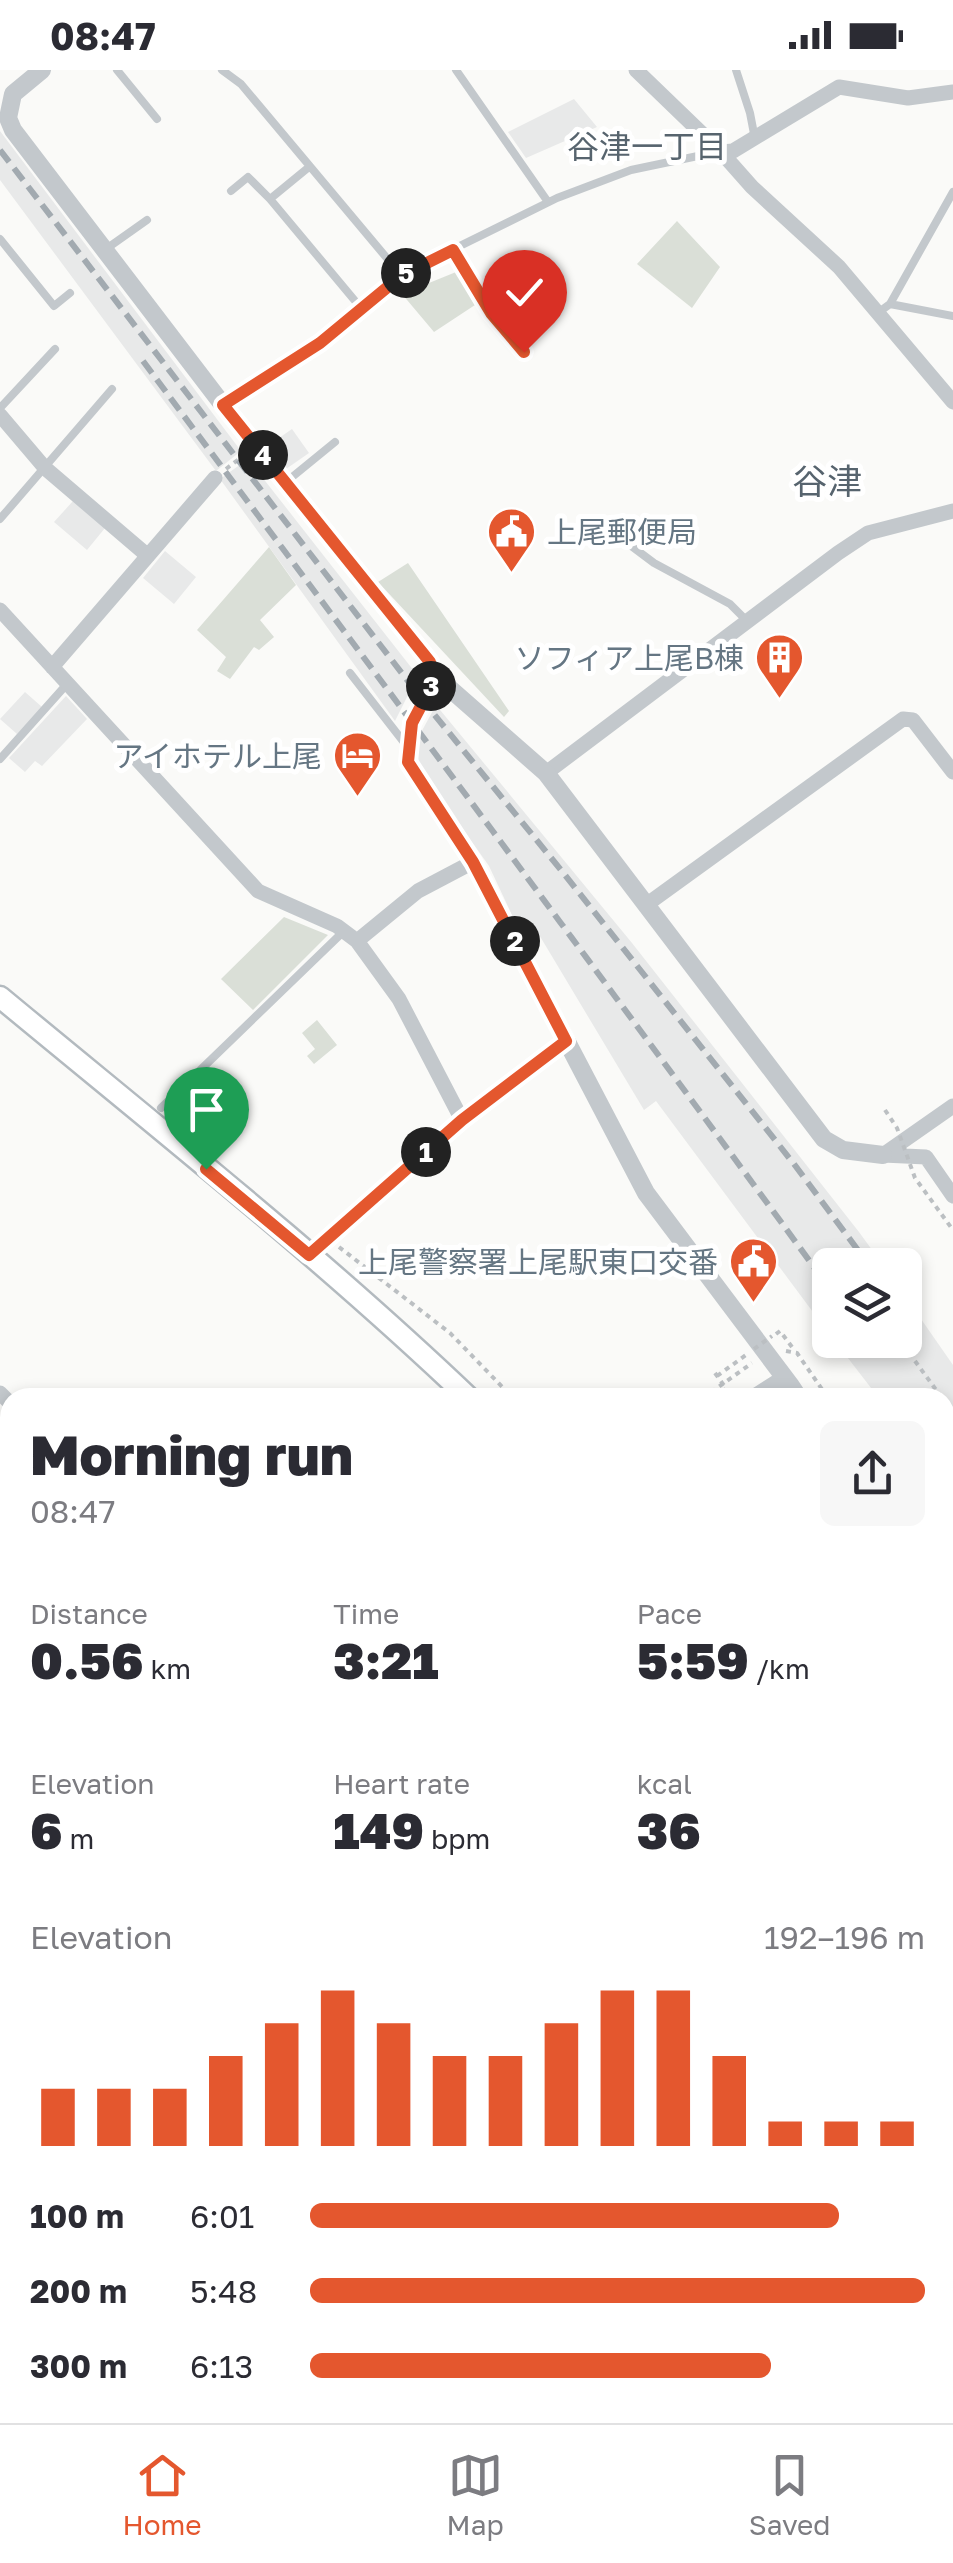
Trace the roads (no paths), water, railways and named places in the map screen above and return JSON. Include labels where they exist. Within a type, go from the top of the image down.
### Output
[{"type":"main road","points":[[0,997],[309,1255],[458,1388]]},
{"type":"street","points":[[42,70],[13,94],[4,113],[13,130],[223,405],[430,662],[431,687],[412,723],[408,762],[473,862],[646,1194],[792,1388]]},
{"type":"street","points":[[636,70],[752,186],[884,308],[953,402]]},
{"type":"street","points":[[721,152],[734,151],[839,88],[908,98],[953,92]]},
{"type":"street","points":[[0,411],[46,468],[148,556]]},
{"type":"street","points":[[52,667],[215,478]]},
{"type":"street","points":[[546,773],[838,552],[868,533],[953,511]]},
{"type":"street","points":[[0,610],[258,891],[350,936],[399,999],[462,1120]]},
{"type":"street","points":[[432,672],[546,773],[824,1138],[844,1150],[926,1157],[953,1196]]},
{"type":"street","points":[[646,904],[903,719],[913,720],[953,772]]},
{"type":"street","points":[[350,936],[418,890],[473,862]]},
{"type":"street","points":[[309,1255],[462,1120],[566,1041]]},
{"type":"street","points":[[884,1154],[953,1106]]},
{"type":"lane","points":[[117,70],[157,119]]},
{"type":"lane","points":[[222,70],[241,84],[401,276]]},
{"type":"lane","points":[[456,70],[548,202]]},
{"type":"lane","points":[[736,70],[755,139]]},
{"type":"lane","points":[[223,405],[320,343],[401,276],[548,202],[631,170],[721,152]]},
{"type":"lane","points":[[270,200],[309,166]]},
{"type":"lane","points":[[231,191],[248,177],[361,308]]},
{"type":"lane","points":[[953,192],[884,308],[953,316]]},
{"type":"lane","points":[[106,250],[147,220]]},
{"type":"lane","points":[[0,238],[54,306],[70,294]]},
{"type":"lane","points":[[453,250],[491,313],[524,352]]},
{"type":"lane","points":[[0,411],[56,349]]},
{"type":"lane","points":[[0,519],[112,389]]},
{"type":"lane","points":[[286,482],[335,442]]},
{"type":"lane","points":[[622,538],[654,563],[730,604],[747,620]]},
{"type":"lane","points":[[350,673],[409,748]]},
{"type":"lane","points":[[0,759],[68,683]]},
{"type":"lane","points":[[161,1108],[350,936]]},
{"type":"railway","points":[[0,150],[424,702],[794,1164],[856,1248]]},
{"type":"railway","points":[[143,361],[812,1264]]},
{"type":"place","name":"上尾郵便局","points":[[512,574]]},
{"type":"place","name":"ソフィア上尾B棟","points":[[779,700]]},
{"type":"place","name":"アイホテル上尾","points":[[357,798]]},
{"type":"place","name":"上尾警察署上尾駅東口交番","points":[[753,1304]]},
{"type":"district","name":"谷津一丁目","points":[[647,146]]},
{"type":"district","name":"谷津","points":[[827,481]]}]
